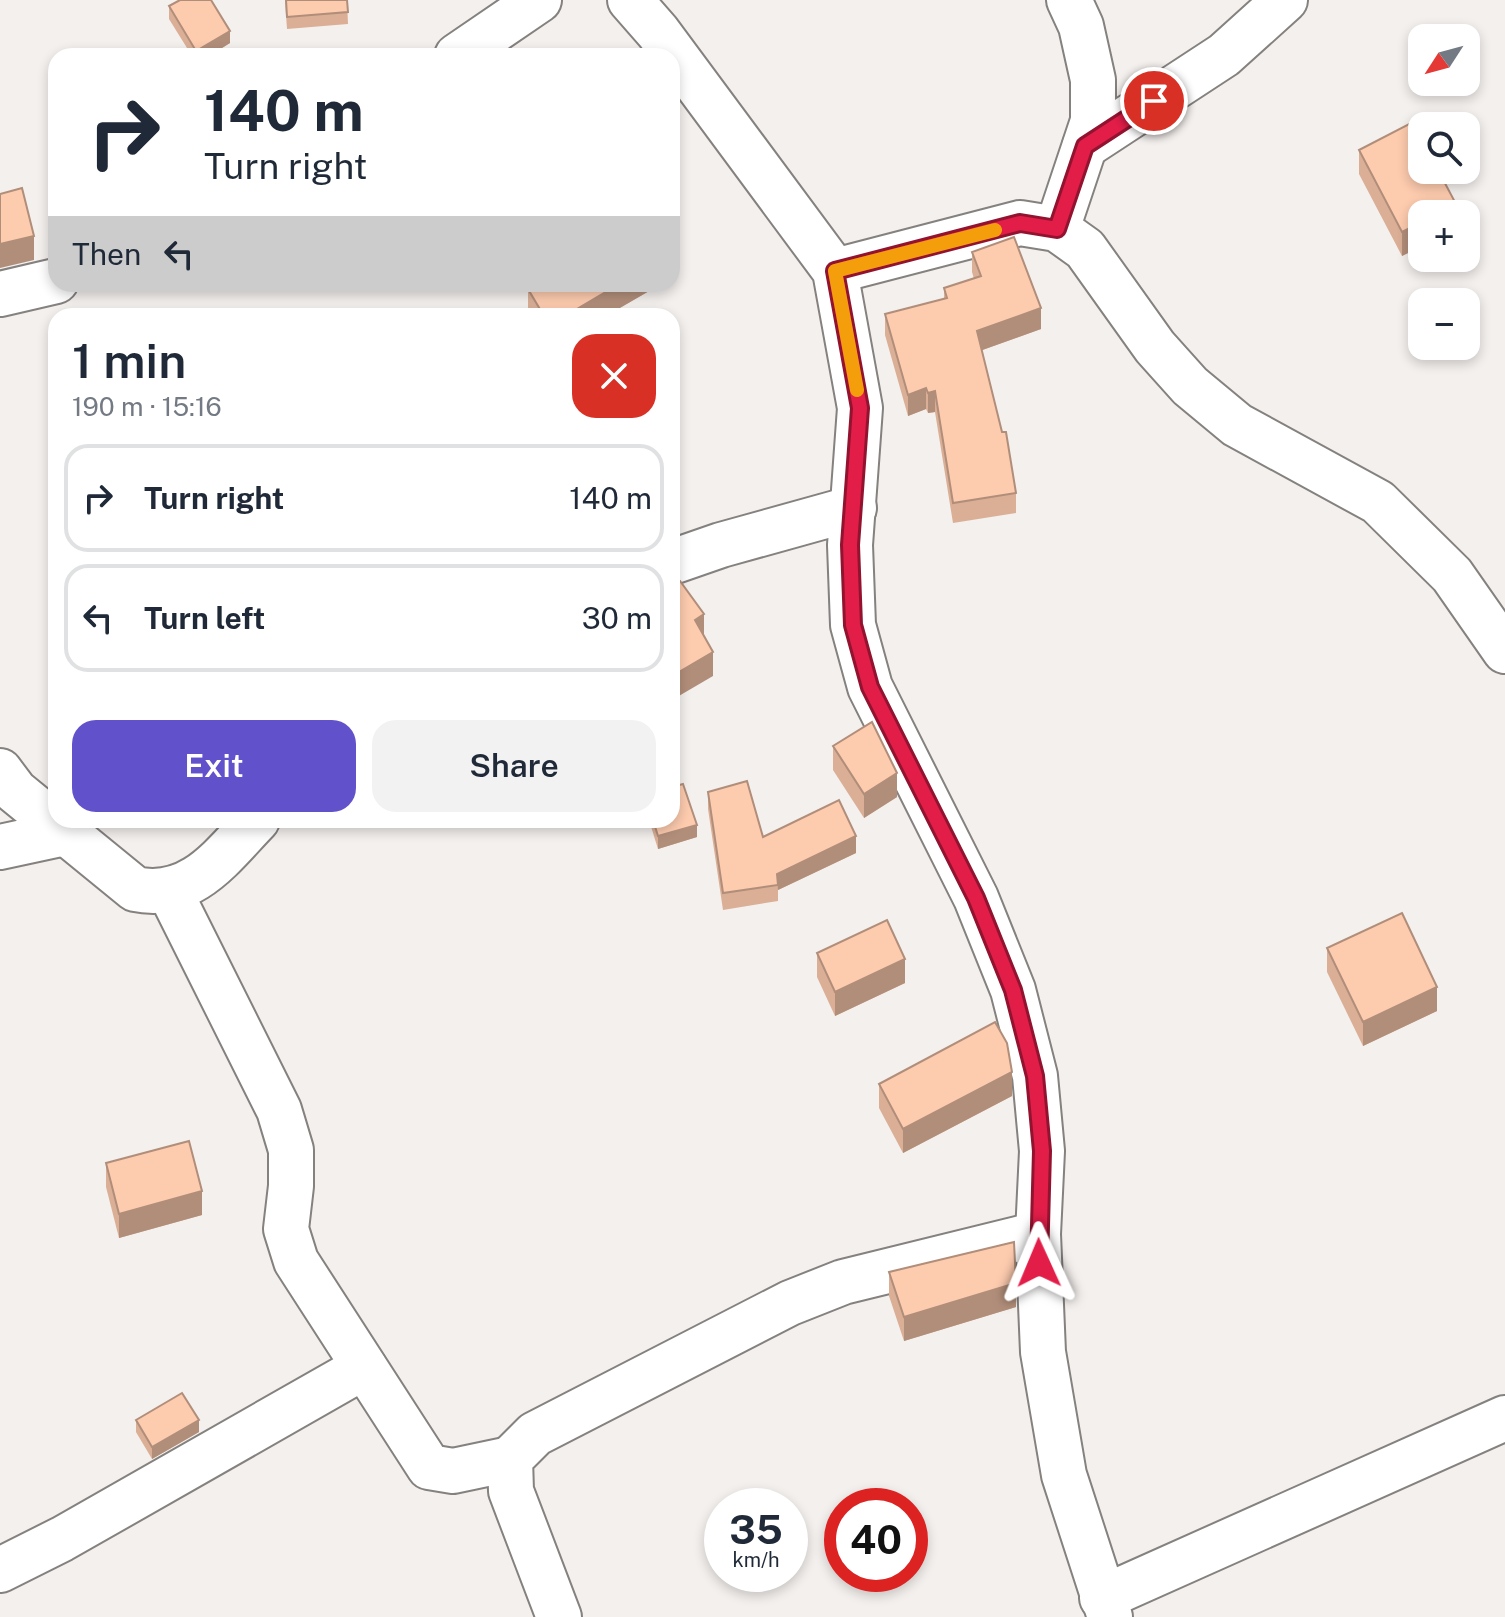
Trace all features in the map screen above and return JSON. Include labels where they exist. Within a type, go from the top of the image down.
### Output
[{"type":"street","points":[[469,48],[539,0]]},
{"type":"street","points":[[630,0],[670,48]]},
{"type":"street","points":[[1057,229],[1093,121],[1093,80],[1081,26],[1069,0]]},
{"type":"street","points":[[1085,146],[1224,55],[1285,0]]},
{"type":"street","points":[[680,62],[835,271],[860,408],[850,545],[853,625],[870,687],[976,898],[1013,990],[1035,1076],[1042,1151],[1038,1234],[1045,1368],[1064,1475],[1106,1607],[1505,1418]]},
{"type":"street","points":[[835,271],[1020,223],[1057,229],[1085,249],[1155,347],[1190,386],[1237,425],[1378,502],[1452,575],[1505,651]]},
{"type":"street","points":[[0,294],[48,283]]},
{"type":"street","points":[[680,559],[854,508]]},
{"type":"street","points":[[0,771],[15,791],[48,819]]},
{"type":"street","points":[[59,828],[135,889],[153,893],[170,892],[204,874],[249,828]]},
{"type":"street","points":[[0,847],[65,833]]},
{"type":"street","points":[[170,892],[279,1110],[291,1150],[286,1229],[296,1261],[429,1467],[453,1471],[510,1459],[535,1434],[790,1303],[843,1282],[1038,1234]]},
{"type":"street","points":[[0,1570],[62,1539],[364,1367]]},
{"type":"street","points":[[510,1459],[511,1491],[559,1617]]},
{"type":"building","points":[[180,0],[211,0],[230,31],[201,48],[194,48],[169,6]]},
{"type":"building","points":[[286,0],[347,0],[348,12],[287,17]]},
{"type":"building","points":[[1408,125],[1408,184],[1445,184],[1454,200],[1408,200],[1408,229],[1402,232],[1359,150]]},
{"type":"building","points":[[22,188],[34,236],[0,244],[0,194]]},
{"type":"building","points":[[1014,237],[1041,308],[977,331],[1002,432],[1006,432],[1016,493],[953,503],[935,391],[928,393],[926,388],[908,395],[885,314],[947,298],[944,288],[981,276],[972,252]]},
{"type":"building","points":[[530,292],[606,292],[578,308],[539,308]]},
{"type":"building","points":[[680,581],[704,614],[695,620],[713,652],[680,671]]},
{"type":"building","points":[[872,722],[897,773],[864,794],[833,746]]},
{"type":"building","points":[[747,781],[763,837],[839,800],[856,836],[777,874],[778,885],[723,893],[708,792]]},
{"type":"building","points":[[683,784],[697,825],[658,836],[656,828],[680,828],[680,785]]},
{"type":"building","points":[[1402,913],[1437,987],[1363,1022],[1327,948]]},
{"type":"building","points":[[887,920],[905,959],[835,992],[817,953]]},
{"type":"building","points":[[995,1022],[1007,1043],[1012,1072],[903,1129],[879,1084]]},
{"type":"building","points":[[189,1141],[202,1191],[119,1214],[106,1163]]},
{"type":"building","points":[[1014,1242],[1016,1283],[904,1317],[889,1272]]},
{"type":"building","points":[[182,1393],[199,1420],[152,1447],[136,1420]]},
{"type":"slow traffic","points":[[857,390],[835,271],[995,230]]},
{"type":"route","points":[[1039,1263],[1042,1151],[1035,1076],[1013,990],[976,898],[870,687],[853,625],[850,545],[860,408],[835,271],[1020,223],[1057,229],[1085,146],[1154,101]]}]
